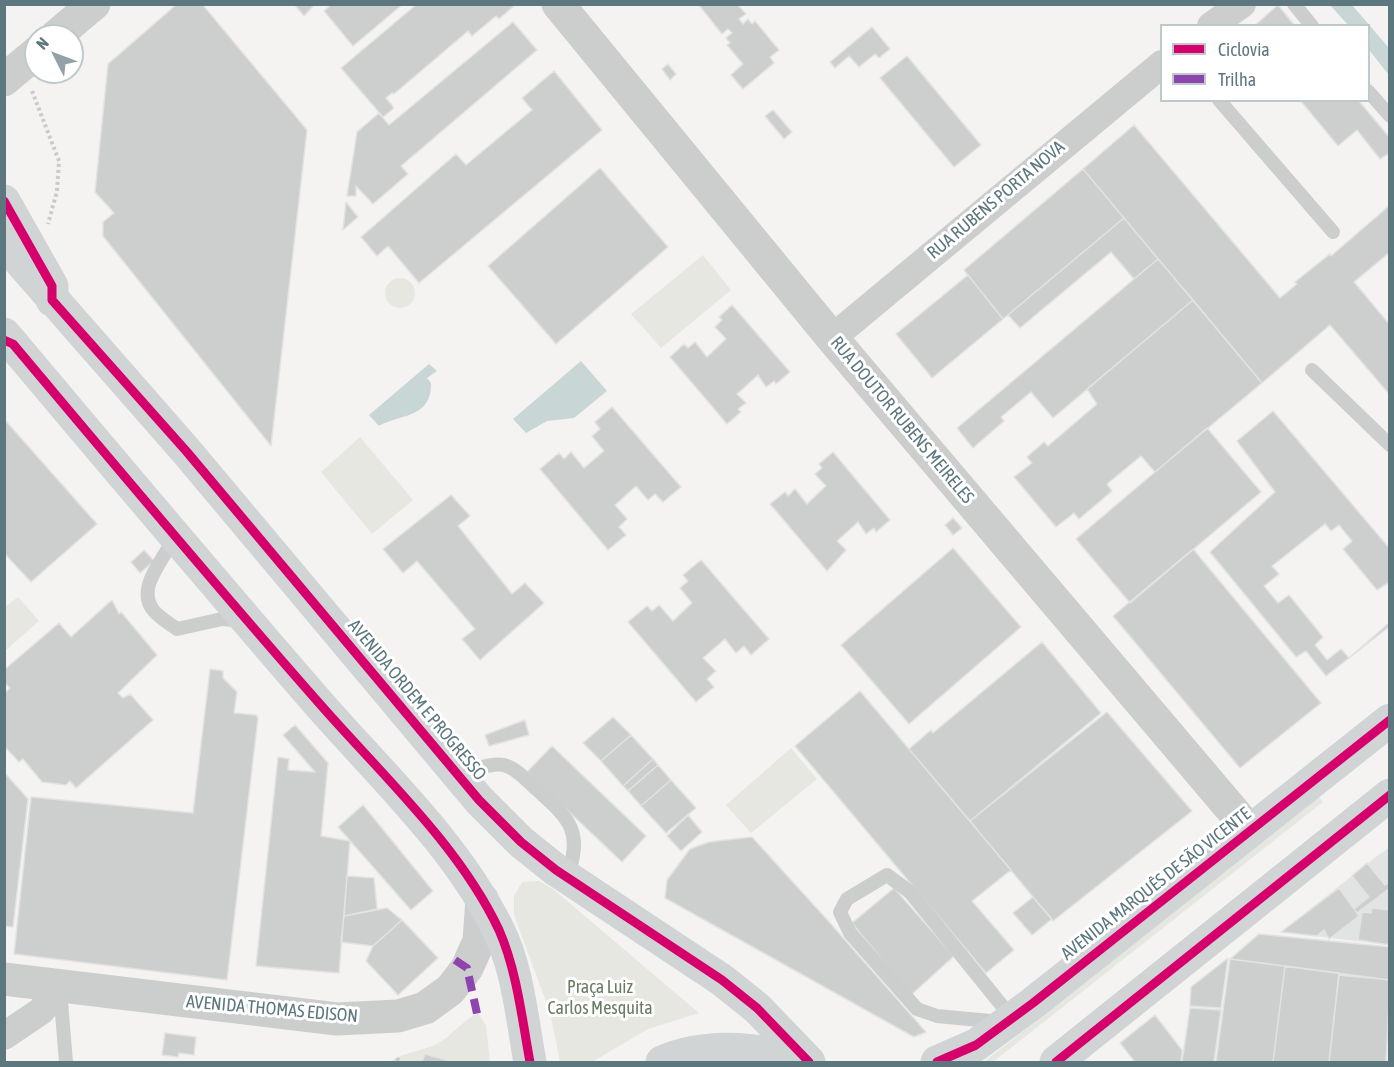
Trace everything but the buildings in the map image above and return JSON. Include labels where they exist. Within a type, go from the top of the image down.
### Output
[{"type":"main road","points":[[4,201],[52,285],[52,300]]},
{"type":"main road","name":"AVENIDA ORDEM E PROGRESSO","points":[[4,243],[187,452],[479,800],[521,842],[567,878],[722,980],[757,1008],[809,1062]]},
{"type":"main road","points":[[7,339],[248,622],[433,833],[482,899],[500,932],[513,973],[530,1062]]},
{"type":"main road","name":"AVENIDA MARQUÊS DE SÃO VICENTE","points":[[937,1062],[976,1046],[1389,720]]},
{"type":"main road","points":[[1056,1062],[1389,795]]},
{"type":"main road","points":[[662,1062],[705,1051],[745,1050],[793,1062]]},
{"type":"street","points":[[71,24],[94,4]]},
{"type":"street","name":"RUA DOUTOR RUBENS MEIRELES","points":[[558,4],[832,338],[1250,831]]},
{"type":"street","points":[[1214,24],[1242,4]]},
{"type":"street","name":"RUA RUBENS PORTA NOVA","points":[[832,338],[1160,65]]},
{"type":"street","name":"AVENIDA THOMAS EDISON","points":[[4,979],[337,1019],[398,1016],[425,1008],[450,990],[467,968],[479,941],[482,899]]},
{"type":"street","points":[[4,1036],[41,1011],[60,987]]},
{"type":"lane","points":[[1294,4],[1310,24]]},
{"type":"lane","points":[[1370,93],[1389,116]]},
{"type":"lane","points":[[1221,102],[1333,232]]},
{"type":"lane","points":[[1312,370],[1389,445]]},
{"type":"lane","points":[[174,535],[168,553],[153,572],[147,589],[152,610],[177,629],[222,620],[248,622]]},
{"type":"lane","points":[[457,773],[502,764],[516,771],[566,816],[573,832],[576,849],[567,878]]},
{"type":"lane","points":[[887,875],[910,892],[1009,1021],[938,1016],[917,1009],[850,933],[840,912],[847,898],[887,875]]},
{"type":"lane","points":[[60,987],[66,1062]]},
{"type":"path","points":[[18,84],[59,161],[57,191],[39,262]]},
{"type":"shaded area","points":[[1330,5],[1352,5],[1368,24],[1347,24]]},
{"type":"shaded area","points":[[1370,26],[1389,48],[1389,75],[1370,51]]},
{"type":"shaded area","points":[[581,361],[607,391],[574,418],[547,421],[526,433],[513,419]]},
{"type":"shaded area","points":[[429,364],[437,371],[427,378],[431,383],[430,395],[426,403],[413,413],[379,426],[369,415]]},
{"type":"shaded area","points":[[1389,848],[1389,945],[1281,932],[1377,856]]},
{"type":"green space","points":[[703,255],[731,290],[661,348],[631,314]]},
{"type":"green space","points":[[400,278],[411,282],[415,293],[411,304],[400,308],[389,304],[385,293],[389,282]]},
{"type":"green space","points":[[360,437],[413,500],[372,534],[321,472]]},
{"type":"green space","points":[[18,597],[39,621],[5,651],[5,607]]},
{"type":"green space","points":[[791,748],[817,779],[751,833],[726,805]]},
{"type":"green space","points":[[1319,797],[1323,802],[993,1062],[984,1062]]},
{"type":"green space","name":"Praça Luiz Carlos Mesquita","points":[[539,881],[553,889],[699,1013],[648,1029],[592,1062],[560,1062],[550,1012],[514,915],[514,896],[522,882]]},
{"type":"green space","points":[[478,1013],[486,1025],[490,1062],[390,1062],[398,1057],[435,1045]]},
{"type":"marked path","points":[[455,960],[467,968],[478,1018]]},
{"type":"cycle path","points":[[4,201],[52,286],[52,300],[187,452],[479,800],[521,842],[556,870],[722,980],[757,1008],[809,1062]]},
{"type":"cycle path","points":[[4,340],[13,344],[242,614],[417,811],[463,869],[499,930],[505,946],[518,995],[530,1062]]},
{"type":"cycle path","points":[[937,1062],[976,1045],[1033,1003],[1390,720]]},
{"type":"cycle path","points":[[1056,1062],[1390,795]]}]
